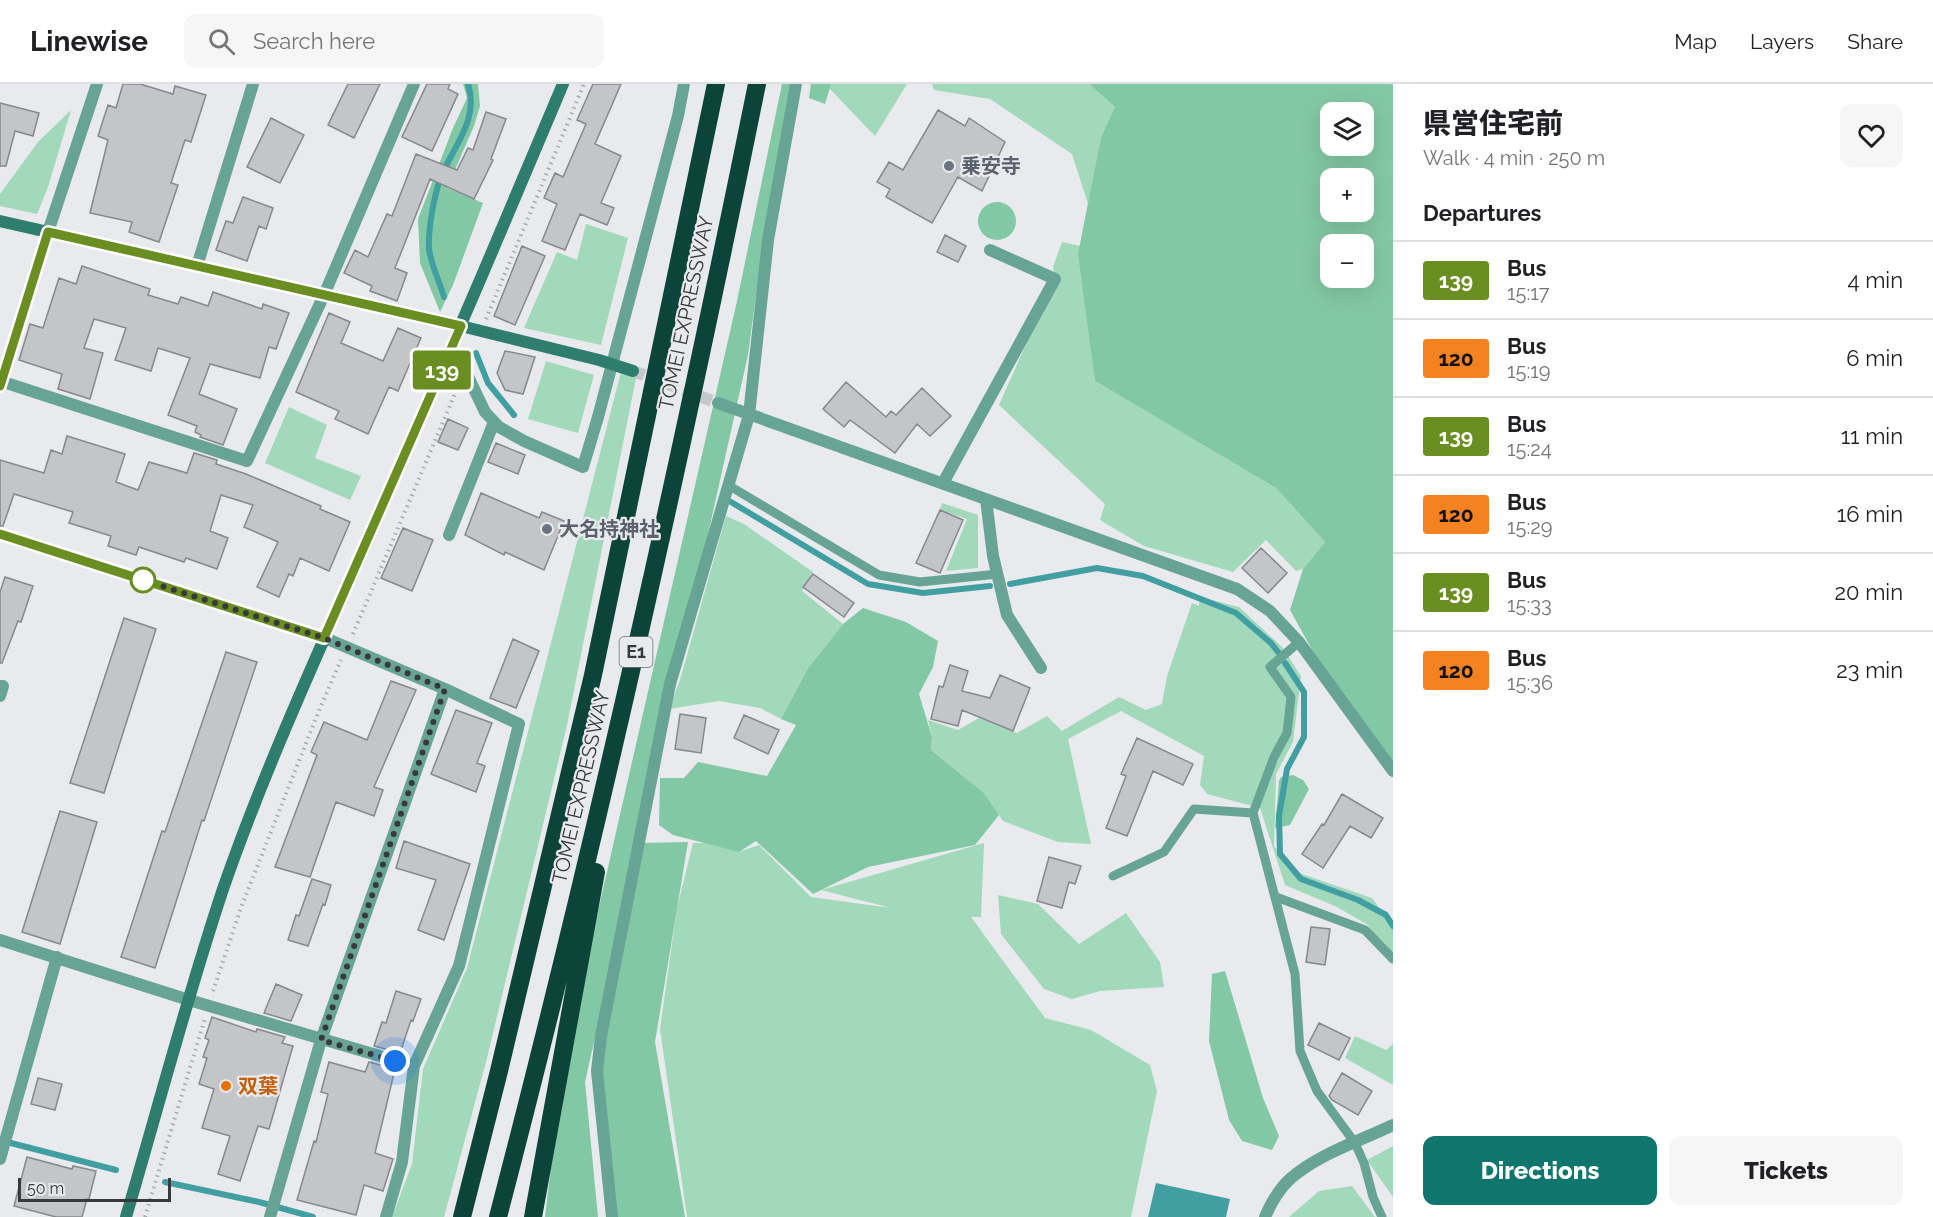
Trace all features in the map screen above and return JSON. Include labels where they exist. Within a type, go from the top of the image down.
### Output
[{"type":"highway","name":"TOMEI EXPRESSWAY","points":[[462,1217],[593,675],[716,84]]},
{"type":"highway","name":"TOMEI EXPRESSWAY","points":[[498,1217],[544,1039],[627,690],[757,84]]},
{"type":"highway","points":[[533,1217],[627,690]]},
{"type":"street","points":[[97,84],[1,383],[247,461],[324,295],[414,84]]},
{"type":"street","points":[[197,266],[253,84]]},
{"type":"street","points":[[126,1217],[189,1000],[224,889],[250,817],[324,638],[450,353],[563,84]]},
{"type":"street","points":[[450,353],[465,370],[485,412],[499,427],[524,441],[583,467],[678,116],[684,84]]},
{"type":"street","points":[[612,1217],[597,1071],[602,1036],[670,684],[749,415],[768,240],[795,84]]},
{"type":"street","points":[[0,221],[461,326],[633,371]]},
{"type":"street","points":[[942,483],[1055,279],[990,250]]},
{"type":"street","points":[[718,403],[1237,589],[1270,611],[1299,642],[1393,771]]},
{"type":"street","points":[[449,535],[495,422]]},
{"type":"street","points":[[986,499],[993,556],[1008,615],[1041,669]]},
{"type":"street","points":[[0,534],[324,638],[445,689],[519,724],[459,966],[414,1066],[402,1162],[386,1217]]},
{"type":"street","points":[[0,686],[3,686],[0,696]]},
{"type":"street","points":[[270,1217],[321,1040],[445,689]]},
{"type":"street","points":[[0,940],[189,1000],[414,1066]]},
{"type":"street","points":[[0,1159],[57,957]]},
{"type":"street","points":[[1265,1217],[1273,1200],[1290,1179],[1313,1163],[1393,1125]]},
{"type":"lane","points":[[728,484],[879,575],[920,582],[998,574]]},
{"type":"lane","points":[[1299,642],[1270,668],[1291,697],[1287,733],[1274,757],[1253,813],[1295,974],[1300,1051],[1317,1091],[1355,1143],[1382,1217]]},
{"type":"lane","points":[[1113,876],[1164,852],[1194,810],[1253,813]]},
{"type":"lane","points":[[1276,897],[1365,930],[1393,959]]},
{"type":"green space","points":[[463,84],[478,84],[480,106],[474,126],[447,188],[483,203],[453,285],[440,312],[420,263],[418,219],[467,98]]},
{"type":"green space","points":[[782,84],[797,84],[761,257],[748,355],[639,843],[688,842],[655,1042],[685,1217],[612,1217],[597,1071],[635,861],[585,1082],[598,1217],[545,1217],[563,1065],[737,301]]},
{"type":"green space","points":[[811,84],[831,84],[825,104],[809,98]]},
{"type":"green space","points":[[828,84],[907,84],[875,136],[827,86]]},
{"type":"green space","points":[[932,84],[1089,84],[1115,107],[1101,137],[1088,204],[1072,154],[990,99],[934,90]]},
{"type":"green space","points":[[1089,84],[1393,84],[1393,770],[1336,693],[1290,610],[1303,569],[1325,542],[1276,488],[1095,381],[1078,254],[1101,137],[1115,107]]},
{"type":"green space","points":[[71,110],[48,187],[37,214],[0,206],[0,194],[38,142]]},
{"type":"green space","points":[[997,202],[1010,208],[1016,221],[1010,234],[997,240],[984,234],[978,221],[984,208]]},
{"type":"green space","points":[[586,224],[628,238],[601,345],[524,328],[557,252],[577,260]]},
{"type":"green space","points":[[1062,242],[1080,246],[1095,381],[1276,488],[1325,542],[1303,569],[1296,571],[1266,540],[1233,572],[1144,546],[1100,520],[1105,504],[999,405],[1055,279],[1053,267]]},
{"type":"green space","points":[[546,361],[594,375],[578,433],[528,419]]},
{"type":"green space","points":[[622,368],[637,373],[567,725],[487,1058],[444,1217],[392,1217],[412,1164],[423,1069],[467,968]]},
{"type":"green space","points":[[289,407],[327,425],[315,458],[361,476],[350,500],[265,463]]},
{"type":"green space","points":[[942,503],[978,515],[978,568],[946,571],[967,519],[940,510]]},
{"type":"green space","points":[[726,516],[744,524],[813,572],[802,591],[843,624],[808,668],[781,719],[760,708],[719,701],[669,709],[680,680]]},
{"type":"green space","points":[[1200,597],[1239,607],[1282,647],[1301,676],[1293,742],[1276,774],[1274,846],[1296,872],[1372,898],[1393,926],[1393,960],[1379,945],[1368,925],[1337,907],[1285,885],[1260,808],[1207,794],[1200,785],[1204,756],[1121,711],[1068,739],[1091,844],[1058,842],[1003,821],[984,793],[931,750],[932,737],[928,720],[958,730],[979,718],[1017,733],[1047,716],[1062,731],[1119,697],[1146,710],[1162,704],[1167,676],[1192,603],[1199,606]]},
{"type":"green space","points":[[863,608],[906,622],[938,641],[933,667],[919,694],[932,737],[931,750],[984,793],[999,815],[975,845],[868,867],[813,894],[756,841],[739,852],[673,835],[659,825],[660,778],[684,778],[698,762],[767,776],[796,725],[781,719],[808,668],[843,624]]},
{"type":"green space","points":[[1293,775],[1303,780],[1309,789],[1290,825],[1275,828],[1279,781],[1281,777]]},
{"type":"green space","points":[[693,843],[719,843],[739,852],[759,845],[811,897],[891,908],[821,890],[984,843],[981,917],[971,917],[1045,1018],[1091,1030],[1150,1065],[1157,1091],[1131,1217],[687,1217],[660,1029],[677,908]]},
{"type":"green space","points":[[998,895],[1038,904],[1079,944],[1126,913],[1160,962],[1164,987],[1100,991],[1072,999],[1044,989],[1001,934]]},
{"type":"green space","points":[[1225,971],[1263,1098],[1279,1136],[1272,1150],[1242,1141],[1229,1120],[1209,1041],[1212,974]]},
{"type":"green space","points":[[1355,1036],[1386,1050],[1393,1044],[1393,1085],[1345,1058]]},
{"type":"green space","points":[[1393,1146],[1393,1197],[1367,1160]]},
{"type":"green space","points":[[1352,1186],[1375,1217],[1289,1217],[1319,1191]]},
{"type":"water","points":[[1156,1183],[1230,1199],[1226,1217],[1148,1217]]},
{"type":"building","points":[[123,84],[140,84],[173,94],[175,86],[206,95],[191,142],[185,140],[171,183],[178,185],[159,242],[129,232],[132,222],[90,213],[108,140],[98,136],[108,105],[116,108]]},
{"type":"building","points":[[348,84],[380,84],[354,138],[328,125]]},
{"type":"building","points":[[427,84],[450,84],[448,89],[458,94],[432,151],[402,137]]},
{"type":"building","points":[[593,84],[621,84],[595,144],[621,156],[601,203],[614,208],[607,225],[580,214],[565,250],[542,241],[557,204],[544,198],[555,173],[563,177],[586,124],[577,120]]},
{"type":"building","points":[[0,103],[39,113],[33,136],[15,131],[6,166],[0,166]]},
{"type":"building","name":"乗安寺","points":[[938,110],[965,126],[969,118],[1005,142],[982,191],[958,177],[932,223],[886,197],[890,189],[877,182],[889,162],[903,170]]},
{"type":"building","points":[[486,112],[506,119],[491,159],[493,160],[474,199],[430,179],[395,268],[407,273],[397,301],[370,291],[372,286],[344,273],[355,250],[368,257],[387,214],[392,216],[416,154],[457,170],[468,148],[473,150]]},
{"type":"building","points":[[271,118],[304,135],[280,183],[247,167]]},
{"type":"building","points":[[243,197],[273,208],[266,229],[259,226],[247,261],[216,250],[226,221],[233,223]]},
{"type":"building","points":[[945,235],[966,246],[958,262],[937,252]]},
{"type":"building","points":[[522,246],[545,256],[515,325],[494,316]]},
{"type":"building","points":[[82,266],[150,289],[148,295],[178,304],[181,297],[208,306],[213,292],[262,309],[263,304],[289,313],[276,349],[269,347],[260,378],[210,364],[199,394],[237,409],[223,445],[200,437],[201,435],[195,432],[197,426],[168,415],[190,358],[158,348],[151,371],[115,360],[126,328],[94,319],[84,348],[103,353],[90,399],[58,389],[62,374],[19,360],[30,324],[43,328],[59,278],[76,284]]},
{"type":"building","points":[[329,313],[350,322],[341,343],[383,361],[398,328],[421,338],[398,391],[389,387],[368,434],[335,419],[339,411],[296,392]]},
{"type":"building","points":[[505,351],[535,357],[523,394],[505,390],[497,373]]},
{"type":"building","points":[[846,382],[886,417],[891,411],[896,415],[922,388],[951,416],[930,436],[917,424],[895,453],[850,420],[844,427],[823,409]]},
{"type":"building","points":[[448,419],[468,428],[458,450],[438,442]]},
{"type":"building","points":[[67,436],[125,454],[116,482],[138,490],[149,462],[187,473],[194,453],[217,460],[216,464],[246,474],[321,506],[320,509],[350,522],[329,571],[300,558],[293,576],[289,574],[279,597],[257,587],[278,542],[244,527],[253,505],[221,495],[210,531],[228,538],[217,569],[186,558],[184,562],[139,547],[136,555],[108,546],[111,536],[69,523],[73,512],[14,494],[3,526],[0,526],[0,460],[44,473],[51,450],[62,454]]},
{"type":"building","points":[[496,443],[525,455],[518,474],[488,462]]},
{"type":"building","points":[[481,493],[539,518],[542,512],[564,521],[544,570],[505,552],[504,555],[465,535]]},
{"type":"building","points":[[940,510],[963,520],[940,573],[916,563]]},
{"type":"building","points":[[403,528],[433,540],[412,591],[381,578]]},
{"type":"building","points":[[1261,548],[1287,573],[1268,593],[1242,568]]},
{"type":"building","points":[[813,574],[854,603],[844,617],[803,587]]},
{"type":"building","points":[[5,577],[33,586],[21,622],[18,621],[2,663],[0,663],[0,592]]},
{"type":"building","points":[[124,618],[156,629],[104,793],[70,783]]},
{"type":"building","points":[[513,639],[539,651],[516,708],[490,698]]},
{"type":"building","points":[[226,652],[257,662],[204,821],[202,820],[155,968],[121,957],[162,831],[165,832]]},
{"type":"building","points":[[950,665],[968,671],[962,691],[990,698],[1000,675],[1030,688],[1013,731],[962,710],[958,726],[931,719],[939,686],[943,687]]},
{"type":"building","points":[[391,681],[416,690],[374,787],[383,790],[374,816],[336,802],[310,877],[275,867],[317,755],[311,752],[324,722],[367,740]]},
{"type":"building","points":[[456,710],[492,723],[477,763],[485,766],[476,792],[431,774]]},
{"type":"building","points":[[680,714],[706,718],[701,753],[675,749]]},
{"type":"building","points":[[744,715],[779,730],[768,754],[734,738]]},
{"type":"building","points":[[1137,738],[1193,764],[1183,785],[1153,771],[1127,836],[1106,828],[1126,776],[1121,774]]},
{"type":"building","points":[[1342,794],[1383,818],[1371,838],[1350,826],[1323,868],[1302,854],[1322,824],[1324,825]]},
{"type":"building","points":[[60,811],[97,822],[60,944],[22,932]]},
{"type":"building","points":[[404,841],[470,864],[444,940],[418,930],[436,880],[396,868]]},
{"type":"building","points":[[1049,857],[1081,866],[1075,884],[1069,882],[1062,908],[1037,901]]},
{"type":"building","points":[[312,879],[331,885],[308,946],[288,940]]},
{"type":"building","points":[[1311,927],[1330,929],[1325,965],[1306,962]]},
{"type":"building","points":[[276,984],[302,995],[291,1021],[264,1013]]},
{"type":"building","points":[[396,991],[421,999],[400,1053],[374,1046],[382,1022],[386,1023]]},
{"type":"building","points":[[212,1017],[256,1032],[257,1029],[285,1037],[282,1043],[293,1046],[269,1129],[258,1126],[240,1181],[218,1174],[230,1136],[202,1128],[214,1089],[199,1084],[207,1058],[203,1057],[209,1040],[205,1038]]},
{"type":"building","points":[[1319,1023],[1350,1038],[1339,1060],[1308,1045]]},
{"type":"building","points":[[329,1062],[365,1072],[369,1062],[395,1069],[375,1153],[393,1159],[383,1191],[364,1185],[356,1215],[297,1200],[314,1141],[316,1142],[328,1094],[321,1092]]},
{"type":"building","points":[[1342,1073],[1372,1091],[1358,1115],[1329,1096]]},
{"type":"building","points":[[38,1078],[62,1084],[55,1110],[31,1104]]},
{"type":"building","points":[[27,1157],[72,1169],[73,1166],[96,1171],[82,1217],[56,1217],[14,1206]]},
{"type":"waterway","points":[[444,297],[430,254],[430,223],[440,179],[468,122],[471,97],[468,84]]},
{"type":"waterway","points":[[476,353],[488,383],[514,415]]},
{"type":"waterway","points":[[731,502],[868,584],[923,593],[990,586]]},
{"type":"waterway","points":[[1010,584],[1097,568],[1143,576],[1236,613],[1271,643],[1278,652]]},
{"type":"waterway","points":[[1285,663],[1304,692],[1304,737],[1287,769],[1279,816],[1280,854],[1301,879],[1358,900],[1386,915],[1393,926]]},
{"type":"waterway","points":[[3,1141],[116,1170]]},
{"type":"waterway","points":[[165,1182],[259,1202],[313,1217]]},
{"type":"tunnel","points":[[633,371],[718,403]]},
{"type":"bus line","name":"139","points":[[0,386],[48,232],[461,326],[324,638],[0,534]]},
{"type":"place","name":"乗安寺","points":[[949,166]]},
{"type":"place","name":"大名持神社","points":[[547,529]]},
{"type":"place","name":"双葉","points":[[226,1086]]},
{"type":"route","points":[[143,580],[324,638],[445,689],[321,1040],[395,1061]]}]
